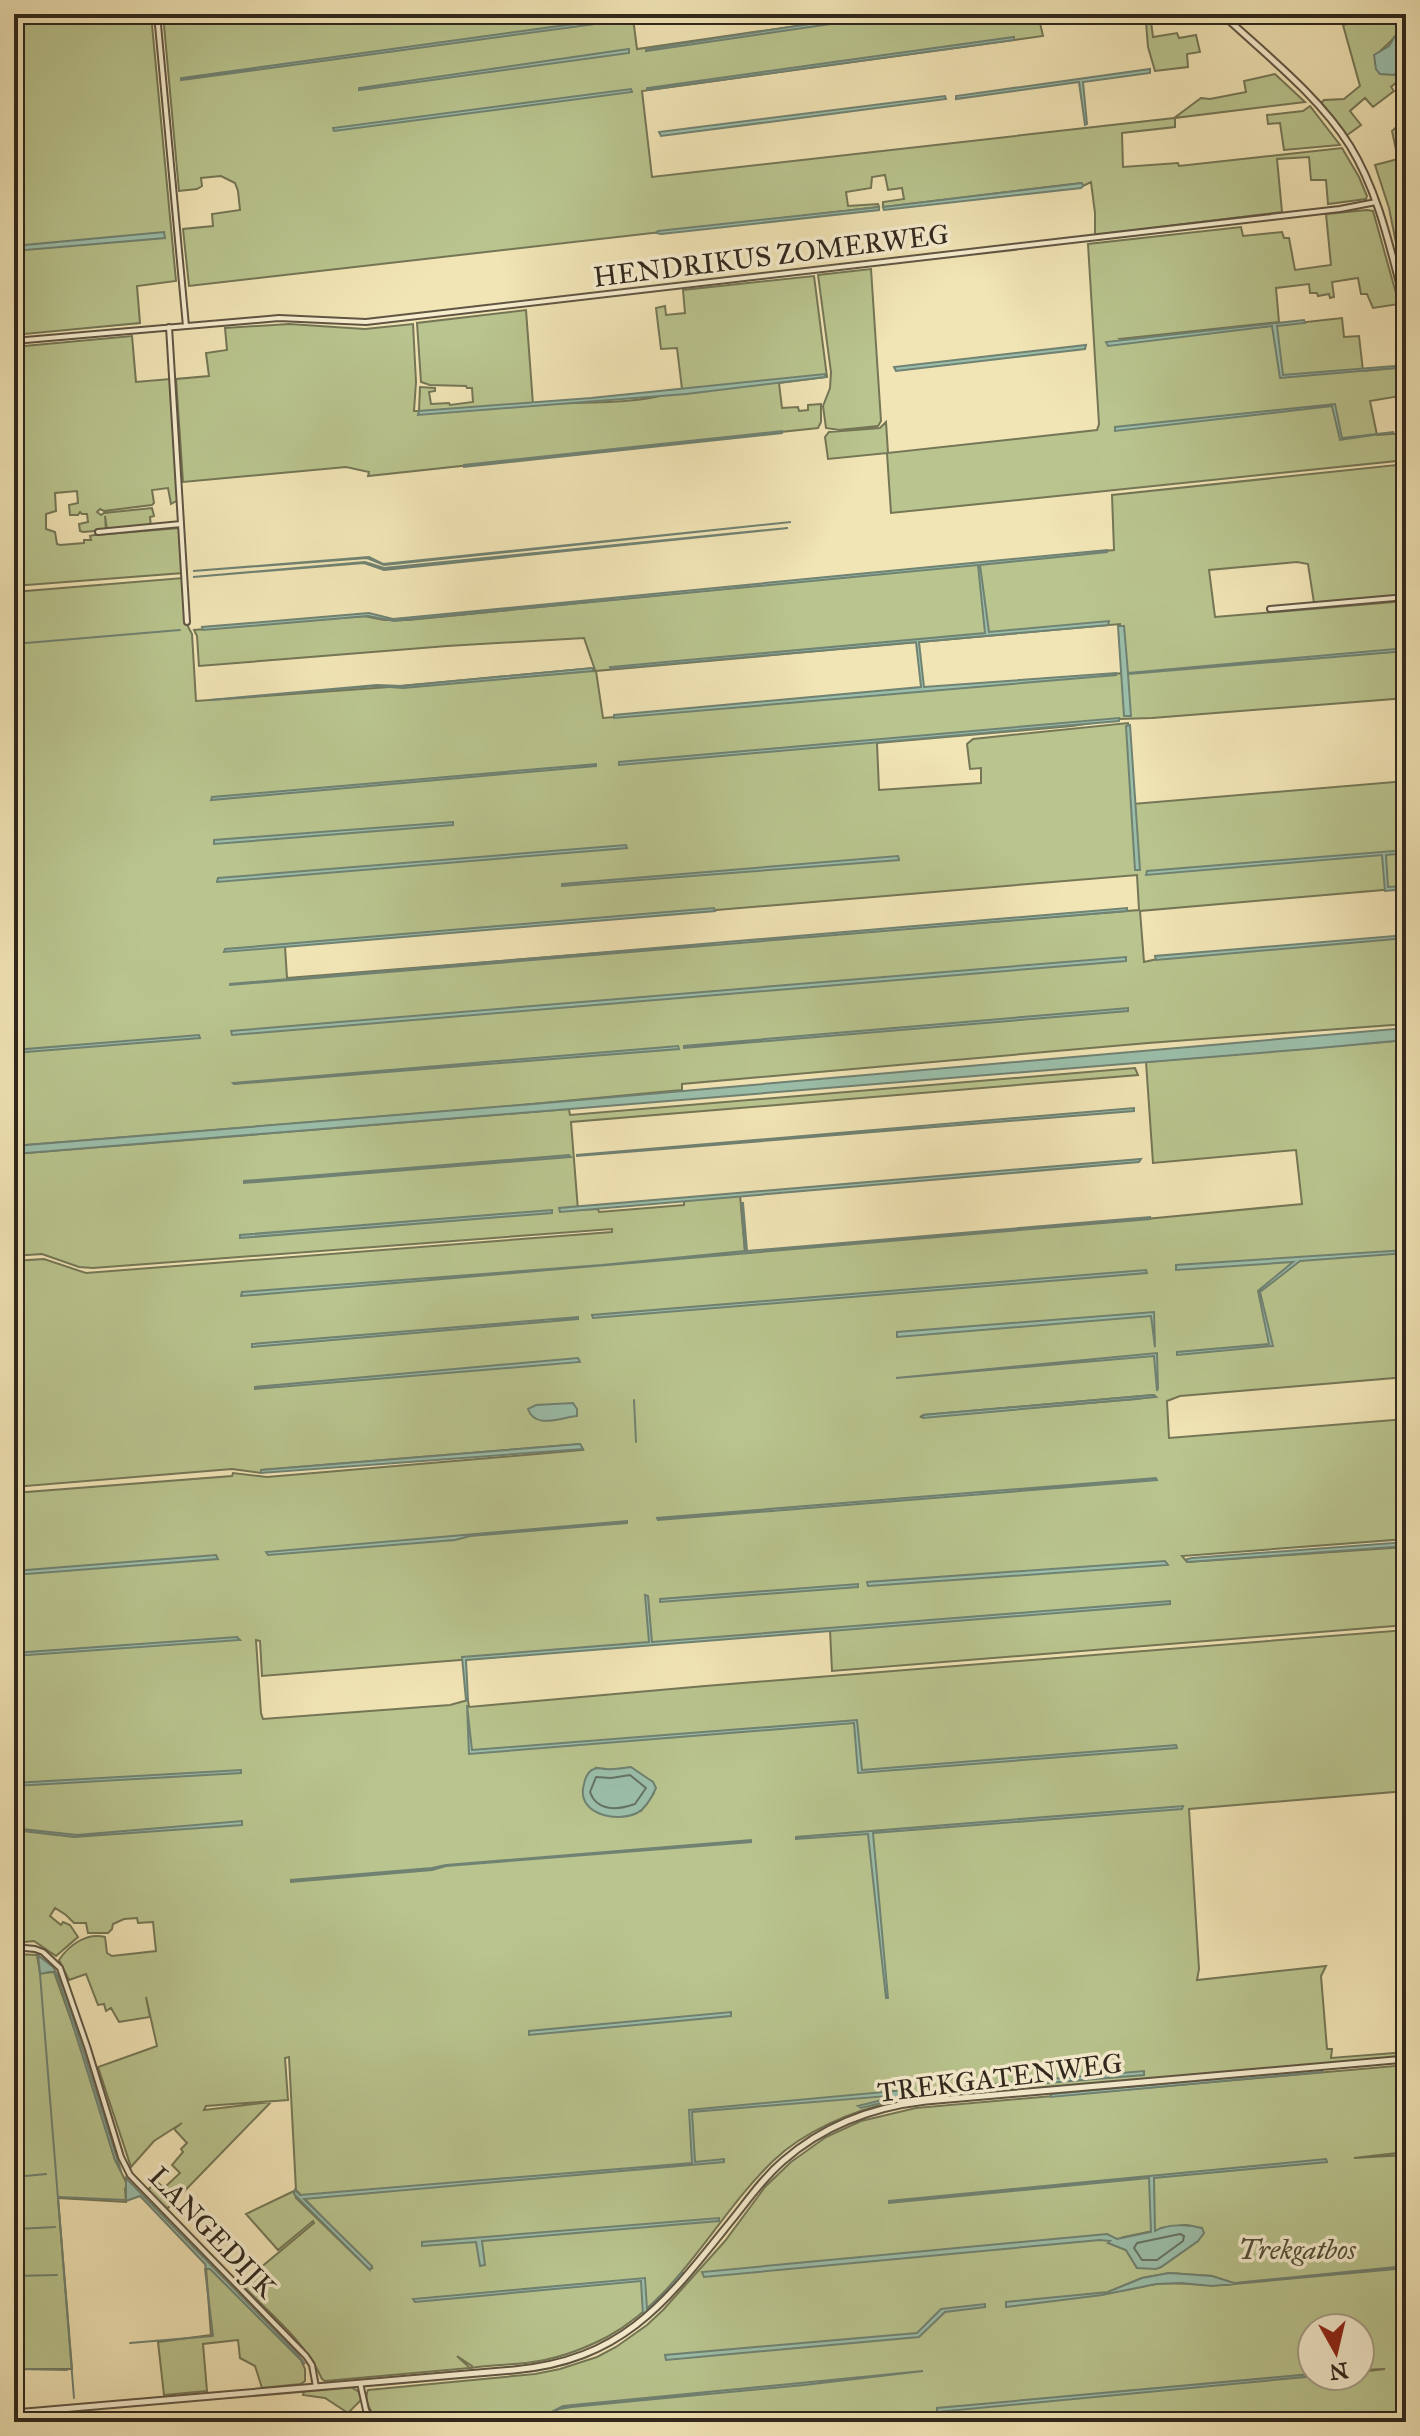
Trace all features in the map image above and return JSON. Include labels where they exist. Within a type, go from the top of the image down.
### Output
[{"type":"street","points":[[157,14],[186,326]]},
{"type":"street","points":[[1222,14],[1325,112],[1350,146],[1376,202],[1406,308]]},
{"type":"street","name":"HENDRIKUS ZOMERWEG","points":[[14,341],[290,317],[341,323],[366,322],[1349,208],[1376,202]]},
{"type":"street","points":[[169,327],[187,622]]},
{"type":"street","points":[[98,532],[181,524]]},
{"type":"street","points":[[1270,609],[1406,597]]},
{"type":"street","name":"LANGEDIJK","points":[[14,1947],[43,1952],[60,1968],[121,2157],[130,2175],[306,2356],[312,2365],[316,2387]]},
{"type":"street","name":"TREKGATENWEG","points":[[360,2383],[532,2368],[574,2359],[605,2346],[644,2320],[672,2293],[780,2163],[834,2126],[892,2105],[1406,2059]]},
{"type":"street","points":[[14,2413],[360,2383],[366,2410],[374,2422]]},
{"type":"green space","points":[[14,14],[151,14],[176,281],[137,286],[140,323],[14,335]]},
{"type":"green space","points":[[163,14],[661,14],[633,18],[637,49],[879,14],[1038,14],[1043,36],[642,91],[652,177],[1174,118],[1201,98],[1246,92],[1244,81],[1275,74],[1305,102],[1175,118],[1175,127],[1122,133],[1123,167],[1178,163],[1179,166],[1342,148],[1367,196],[1366,199],[1328,204],[1326,180],[1311,180],[1309,157],[1277,159],[1282,212],[1095,235],[1091,182],[1083,186],[1081,183],[883,207],[883,202],[904,199],[902,188],[888,190],[885,175],[872,177],[871,188],[846,192],[848,206],[878,204],[879,207],[189,286],[183,229],[213,226],[212,214],[240,210],[235,183],[221,176],[201,178],[202,186],[197,189],[179,191]]},
{"type":"green space","points":[[1125,14],[1174,14],[1177,18],[1151,22],[1153,37],[1177,33],[1179,38],[1196,35],[1200,52],[1187,54],[1188,67],[1155,71],[1148,47],[1146,22],[1127,24]]},
{"type":"green space","points":[[1353,14],[1406,14],[1406,36],[1395,36],[1378,53],[1375,61],[1380,74],[1387,74],[1406,61],[1406,74],[1391,87],[1394,91],[1373,107],[1365,98],[1350,111],[1361,125],[1346,136],[1320,104],[1324,100],[1344,99],[1360,86],[1343,25],[1355,22]]},
{"type":"green space","points":[[1310,106],[1340,145],[1284,150],[1280,123],[1268,124],[1267,115],[1303,111]]},
{"type":"green space","points":[[1406,115],[1406,240],[1396,243],[1375,165],[1398,159],[1392,131]]},
{"type":"green space","points":[[1373,211],[1399,304],[1373,308],[1367,294],[1361,294],[1358,278],[1332,282],[1334,297],[1330,298],[1329,294],[1318,296],[1317,293],[1310,293],[1309,284],[1276,288],[1279,322],[1120,339],[1125,342],[1342,318],[1344,337],[1359,336],[1363,371],[1406,367],[1406,395],[1370,401],[1377,435],[1406,433],[1406,460],[891,513],[887,453],[828,459],[825,437],[829,432],[880,428],[886,422],[888,453],[1097,430],[1088,244],[1241,227],[1243,236],[1282,232],[1284,238],[1289,238],[1295,270],[1331,265],[1326,214]]},
{"type":"green space","points":[[871,269],[881,421],[878,426],[839,430],[826,428],[823,406],[830,388],[831,372],[818,275]]},
{"type":"green space","points":[[814,276],[827,377],[779,383],[782,408],[798,407],[799,411],[808,410],[808,405],[821,404],[818,428],[368,476],[369,472],[346,467],[183,482],[176,379],[209,376],[206,353],[227,350],[225,328],[289,324],[365,329],[413,324],[414,411],[419,411],[420,387],[435,388],[435,391],[429,392],[431,404],[473,402],[472,388],[421,382],[417,323],[526,310],[533,404],[629,401],[682,389],[677,348],[661,349],[656,308],[665,306],[666,315],[685,313],[683,290]]},
{"type":"green space","points":[[132,336],[136,382],[170,379],[178,500],[171,504],[168,488],[152,490],[152,505],[100,509],[97,512],[101,515],[152,508],[154,516],[150,517],[151,527],[107,530],[105,516],[106,530],[83,532],[79,524],[88,522],[87,514],[80,512],[70,515],[69,505],[78,503],[77,491],[55,493],[56,511],[46,514],[46,529],[55,532],[57,544],[60,545],[84,543],[94,535],[180,528],[183,573],[14,586],[14,347]]},
{"type":"green space","points":[[1406,464],[1406,595],[1314,603],[1308,564],[1297,562],[1209,570],[1215,617],[1406,601],[1406,698],[1119,719],[877,743],[879,790],[981,783],[981,768],[970,769],[967,744],[973,739],[1128,723],[1133,804],[1406,781],[1406,888],[1140,911],[1144,962],[1166,957],[1406,937],[1406,1024],[682,1084],[682,1090],[489,1108],[14,1146],[14,592],[183,578],[185,621],[192,634],[196,701],[593,668],[594,671],[584,638],[199,666],[194,630],[364,616],[408,620],[1114,550],[1112,495]],"holes":[[[1120,624],[1123,673],[1093,676],[603,718],[596,671]],[[1137,875],[1139,910],[287,978],[285,946]]]},
{"type":"green space","points":[[1406,1040],[1406,1377],[1180,1396],[1167,1401],[1169,1438],[1406,1419],[1406,1539],[1182,1556],[1187,1562],[1406,1547],[1406,1625],[832,1671],[830,1630],[262,1676],[260,1641],[256,1640],[261,1713],[263,1719],[450,1705],[468,1700],[469,1707],[1406,1630],[1406,1791],[1189,1809],[1199,1969],[1197,1980],[1326,1966],[1321,1976],[1327,2049],[1332,2049],[1331,2058],[1406,2052],[1406,2057],[893,2102],[877,2106],[829,2124],[785,2150],[752,2183],[656,2300],[607,2337],[568,2354],[536,2362],[471,2368],[457,2356],[470,2368],[325,2381],[297,2340],[241,2284],[314,2223],[278,2250],[246,2214],[294,2191],[296,2198],[369,2269],[372,2268],[296,2190],[289,2057],[285,2058],[288,2100],[206,2106],[204,2110],[271,2102],[167,2209],[148,2190],[156,2181],[164,2188],[180,2173],[172,2165],[187,2143],[174,2129],[182,2123],[154,2141],[131,2167],[98,2067],[157,2046],[146,1997],[150,2017],[119,2022],[111,2008],[106,2011],[104,2004],[98,2005],[86,1974],[69,1980],[59,1960],[73,1945],[92,1936],[105,1937],[107,1953],[112,1956],[156,1951],[153,1922],[138,1923],[137,1918],[124,1919],[113,1924],[108,1933],[88,1933],[86,1923],[74,1923],[55,1908],[50,1916],[61,1925],[63,1922],[70,1925],[78,1937],[56,1956],[34,1941],[14,1943],[14,1493],[232,1476],[233,1473],[267,1477],[583,1450],[580,1444],[262,1470],[261,1473],[232,1469],[14,1487],[14,1261],[44,1259],[86,1273],[612,1232],[612,1229],[79,1267],[42,1254],[14,1256],[14,1154],[569,1109],[570,1115],[1135,1068],[1138,1075],[571,1122],[578,1210],[598,1209],[599,1212],[684,1205],[684,1200],[740,1195],[745,1252],[1302,1204],[1296,1150],[1153,1163],[1146,1062]],"holes":[[[1156,1396],[920,1417],[923,1415]],[[597,1768],[647,1779],[653,1782],[654,1793],[641,1811]]]},
{"type":"green space","points":[[14,1954],[37,1955],[40,1973],[54,1972],[115,2160],[127,2184],[126,2202],[58,2198],[72,2369],[17,2369],[14,2329]]},
{"type":"green space","name":"Trekgatbos","points":[[1406,2065],[1406,2152],[1354,2158],[1406,2155],[1406,2370],[1402,2371],[1406,2422],[378,2422],[370,2411],[366,2398],[368,2390],[535,2374],[597,2357],[616,2347],[663,2310],[725,2241],[765,2187],[791,2162],[826,2137],[861,2121],[916,2108]],"holes":[[[1192,2226],[1198,2241],[1161,2267],[1137,2268],[1126,2250],[1109,2243],[1161,2228]],[[1169,2273],[1212,2276],[1234,2284],[1167,2283],[1108,2292],[1142,2278]]]},
{"type":"green space","points":[[206,2268],[210,2268],[301,2360],[305,2381],[262,2388],[255,2366],[240,2358],[238,2340],[203,2344],[207,2391],[164,2395],[158,2342],[211,2335]]},
{"type":"green space","points":[[351,2387],[359,2392],[361,2400],[348,2413],[325,2398],[303,2395],[304,2391]]},
{"type":"water","points":[[876,14],[899,14],[646,51],[646,49]]},
{"type":"water","points":[[618,18],[618,21],[181,80],[181,78]]},
{"type":"water","points":[[1399,35],[1406,36],[1406,61],[1399,65],[1395,75],[1380,74],[1374,55]]},
{"type":"water","points":[[1014,37],[1014,40],[647,90],[647,88]]},
{"type":"water","points":[[629,49],[629,53],[359,90],[359,88]]},
{"type":"water","points":[[1150,69],[1150,73],[1083,82],[1085,125],[1079,82],[956,99],[956,96]]},
{"type":"water","points":[[631,89],[632,92],[334,131],[333,128]]},
{"type":"water","points":[[945,96],[946,99],[661,136],[659,132]]},
{"type":"water","points":[[1082,183],[1081,188],[884,210],[883,207]]},
{"type":"water","points":[[879,207],[879,210],[656,233],[658,231]]},
{"type":"water","points":[[164,232],[165,238],[14,251],[14,246]]},
{"type":"water","points":[[1304,320],[1305,323],[1277,326],[1283,375],[1406,367],[1280,378],[1272,326],[1108,346],[1106,342]]},
{"type":"water","points":[[1086,345],[1085,349],[896,371],[894,367]]},
{"type":"water","points":[[825,374],[825,377],[686,394],[418,415],[419,411],[591,398]]},
{"type":"water","points":[[1335,404],[1342,438],[1394,432],[1340,440],[1332,406],[1115,431],[1115,427]]},
{"type":"water","points":[[782,433],[464,467],[464,465]]},
{"type":"water","points":[[791,522],[384,565],[367,558],[193,571],[369,557],[383,564]]},
{"type":"water","points":[[788,528],[384,570],[364,563],[193,577],[365,562],[384,568]]},
{"type":"water","points":[[1107,550],[980,565],[989,632],[1109,621],[1108,625],[919,642],[924,687],[1116,675],[614,718],[614,715],[921,687],[916,642],[610,667],[985,633],[978,565],[394,621],[368,616],[203,630],[202,627],[369,613],[393,619]]},
{"type":"water","points":[[1118,626],[1124,626],[1128,673],[1406,648],[1406,651],[1128,674],[1131,716],[1124,716]]},
{"type":"water","points":[[593,668],[593,671],[403,688],[377,686],[210,700],[377,685],[402,686]]},
{"type":"water","points":[[1119,718],[1119,721],[619,765],[619,762]]},
{"type":"water","points":[[1130,725],[1140,870],[1135,870],[1126,726]]},
{"type":"water","points":[[596,766],[211,800],[212,797]]},
{"type":"water","points":[[453,822],[453,825],[214,844],[214,840]]},
{"type":"water","points":[[626,845],[627,848],[217,882],[218,878]]},
{"type":"water","points":[[1406,850],[1406,853],[1386,855],[1388,887],[1406,886],[1406,889],[1385,891],[1382,855],[1146,875],[1147,871]]},
{"type":"water","points":[[898,856],[899,860],[562,886],[562,884]]},
{"type":"water","points":[[714,908],[715,911],[224,952],[225,949]]},
{"type":"water","points":[[1127,908],[1127,911],[230,985],[230,984]]},
{"type":"water","points":[[1406,935],[1406,938],[1156,960],[1155,956]]},
{"type":"water","points":[[1126,957],[1126,961],[232,1035],[231,1031]]},
{"type":"water","points":[[1128,1008],[1128,1011],[684,1048],[684,1046]]},
{"type":"water","points":[[1406,1028],[1406,1040],[1308,1049],[14,1154],[14,1146]]},
{"type":"water","points":[[199,1035],[200,1038],[14,1053],[14,1050]]},
{"type":"water","points":[[678,1046],[679,1049],[233,1083]]},
{"type":"water","points":[[1134,1108],[1134,1111],[577,1156],[577,1155]]},
{"type":"water","points":[[571,1157],[244,1183],[244,1181]]},
{"type":"water","points":[[1141,1159],[1139,1162],[560,1212],[559,1208]]},
{"type":"water","points":[[741,1203],[747,1251],[1150,1219],[241,1296],[242,1292],[745,1251]]},
{"type":"water","points":[[552,1210],[552,1213],[240,1238],[240,1235]]},
{"type":"water","points":[[1406,1250],[1406,1253],[1300,1261],[1260,1292],[1273,1346],[1177,1355],[1177,1352],[1269,1344],[1258,1291],[1293,1262],[1176,1270],[1176,1265]]},
{"type":"water","points":[[1146,1270],[1147,1273],[593,1318],[592,1315]]},
{"type":"water","points":[[1154,1312],[1155,1347],[1151,1316],[897,1337],[897,1332]]},
{"type":"water","points":[[578,1319],[252,1347],[252,1344]]},
{"type":"water","points":[[1157,1353],[1157,1391],[1154,1356],[896,1378]]},
{"type":"water","points":[[578,1358],[580,1362],[255,1389],[255,1387]]},
{"type":"water","points":[[1156,1397],[923,1418],[923,1415]]},
{"type":"water","points":[[573,1403],[577,1416],[550,1421],[536,1419],[528,1409],[536,1405]]},
{"type":"water","points":[[580,1444],[583,1449],[261,1473],[261,1470]]},
{"type":"water","points":[[1156,1478],[1157,1480],[657,1518]]},
{"type":"water","points":[[627,1521],[455,1540],[268,1555],[266,1552]]},
{"type":"water","points":[[1406,1542],[1406,1546],[1187,1562],[1192,1558]]},
{"type":"water","points":[[216,1555],[218,1559],[14,1575],[14,1571]]},
{"type":"water","points":[[1165,1561],[1168,1565],[868,1586],[867,1582]]},
{"type":"water","points":[[858,1584],[858,1587],[660,1602],[660,1599]]},
{"type":"water","points":[[645,1595],[648,1596],[652,1642],[1170,1601],[1170,1604],[466,1660],[466,1700],[462,1657],[649,1642]]},
{"type":"water","points":[[237,1637],[240,1640],[14,1656],[14,1653]]},
{"type":"water","points":[[467,1705],[472,1750],[857,1720],[862,1770],[1176,1745],[1177,1748],[858,1773],[854,1723],[469,1754]]},
{"type":"water","points":[[631,1767],[653,1782],[656,1788],[643,1809],[619,1817],[599,1814],[591,1809],[583,1794],[590,1771]]},
{"type":"water","points":[[241,1770],[241,1773],[14,1786],[14,1783]]},
{"type":"water","points":[[1183,1806],[1182,1809],[873,1833],[888,1998],[868,1834],[796,1839],[796,1837]]},
{"type":"water","points":[[242,1821],[242,1825],[74,1837],[14,1830],[77,1835]]},
{"type":"water","points":[[751,1842],[446,1866],[432,1870],[291,1882],[446,1865]]},
{"type":"water","points":[[38,1955],[53,1967],[63,1986],[121,2171],[61,1987],[54,1971],[40,1974]]},
{"type":"water","points":[[731,2012],[731,2016],[529,2035],[529,2031]]},
{"type":"water","points":[[1322,2069],[1322,2072],[1051,2097],[1051,2094]]},
{"type":"water","points":[[1144,2071],[1144,2075],[924,2093],[924,2090]]},
{"type":"water","points":[[905,2090],[905,2097],[861,2108],[858,2106],[886,2099],[887,2096],[692,2112],[695,2162],[724,2159],[724,2162],[304,2199],[372,2266],[370,2270],[294,2194],[295,2190],[300,2195],[692,2163],[689,2110]]},
{"type":"water","points":[[1326,2159],[1327,2162],[1154,2178],[1155,2231],[1184,2225],[1202,2228],[1204,2233],[1198,2241],[1156,2269],[1137,2268],[1126,2250],[1108,2243],[1110,2241],[1100,2240],[704,2277],[702,2272],[1107,2234],[1117,2239],[1151,2232],[1149,2178],[889,2201]]},
{"type":"water","points":[[126,2178],[305,2364],[210,2269],[206,2269],[205,2264],[140,2196],[126,2201]]},
{"type":"water","points":[[719,2218],[719,2221],[482,2241],[485,2265],[480,2266],[476,2242],[422,2246],[422,2242]]},
{"type":"water","points":[[1395,2267],[1212,2286],[1156,2284],[1102,2295],[1006,2307],[1006,2302],[1108,2292],[1142,2278],[1169,2273],[1212,2276],[1234,2283]]},
{"type":"water","points":[[682,2272],[684,2274],[659,2302],[643,2315],[641,2281],[415,2302],[413,2299],[645,2278],[647,2309]]},
{"type":"water","points":[[985,2304],[985,2307],[945,2312],[919,2337],[666,2360],[665,2355],[917,2333],[941,2309]]},
{"type":"water","points":[[923,2371],[571,2407],[544,2416],[563,2406]]},
{"type":"water","points":[[1296,2375],[1296,2378],[937,2412],[937,2408]]},
{"type":"waterway","points":[[14,644],[180,630]]},
{"type":"waterway","points":[[634,1400],[636,1442]]},
{"type":"waterway","points":[[40,1974],[74,2398]]},
{"type":"waterway","points":[[15,2177],[46,2174]]},
{"type":"waterway","points":[[59,2197],[126,2200]]},
{"type":"waterway","points":[[17,2229],[55,2227]]},
{"type":"waterway","points":[[130,2343],[213,2336],[205,2269]]},
{"type":"waterway","points":[[14,2276],[57,2275]]},
{"type":"waterway","points":[[14,2335],[17,2369],[67,2370]]},
{"type":"waterway","points":[[14,2407],[18,2407],[17,2369]]}]
